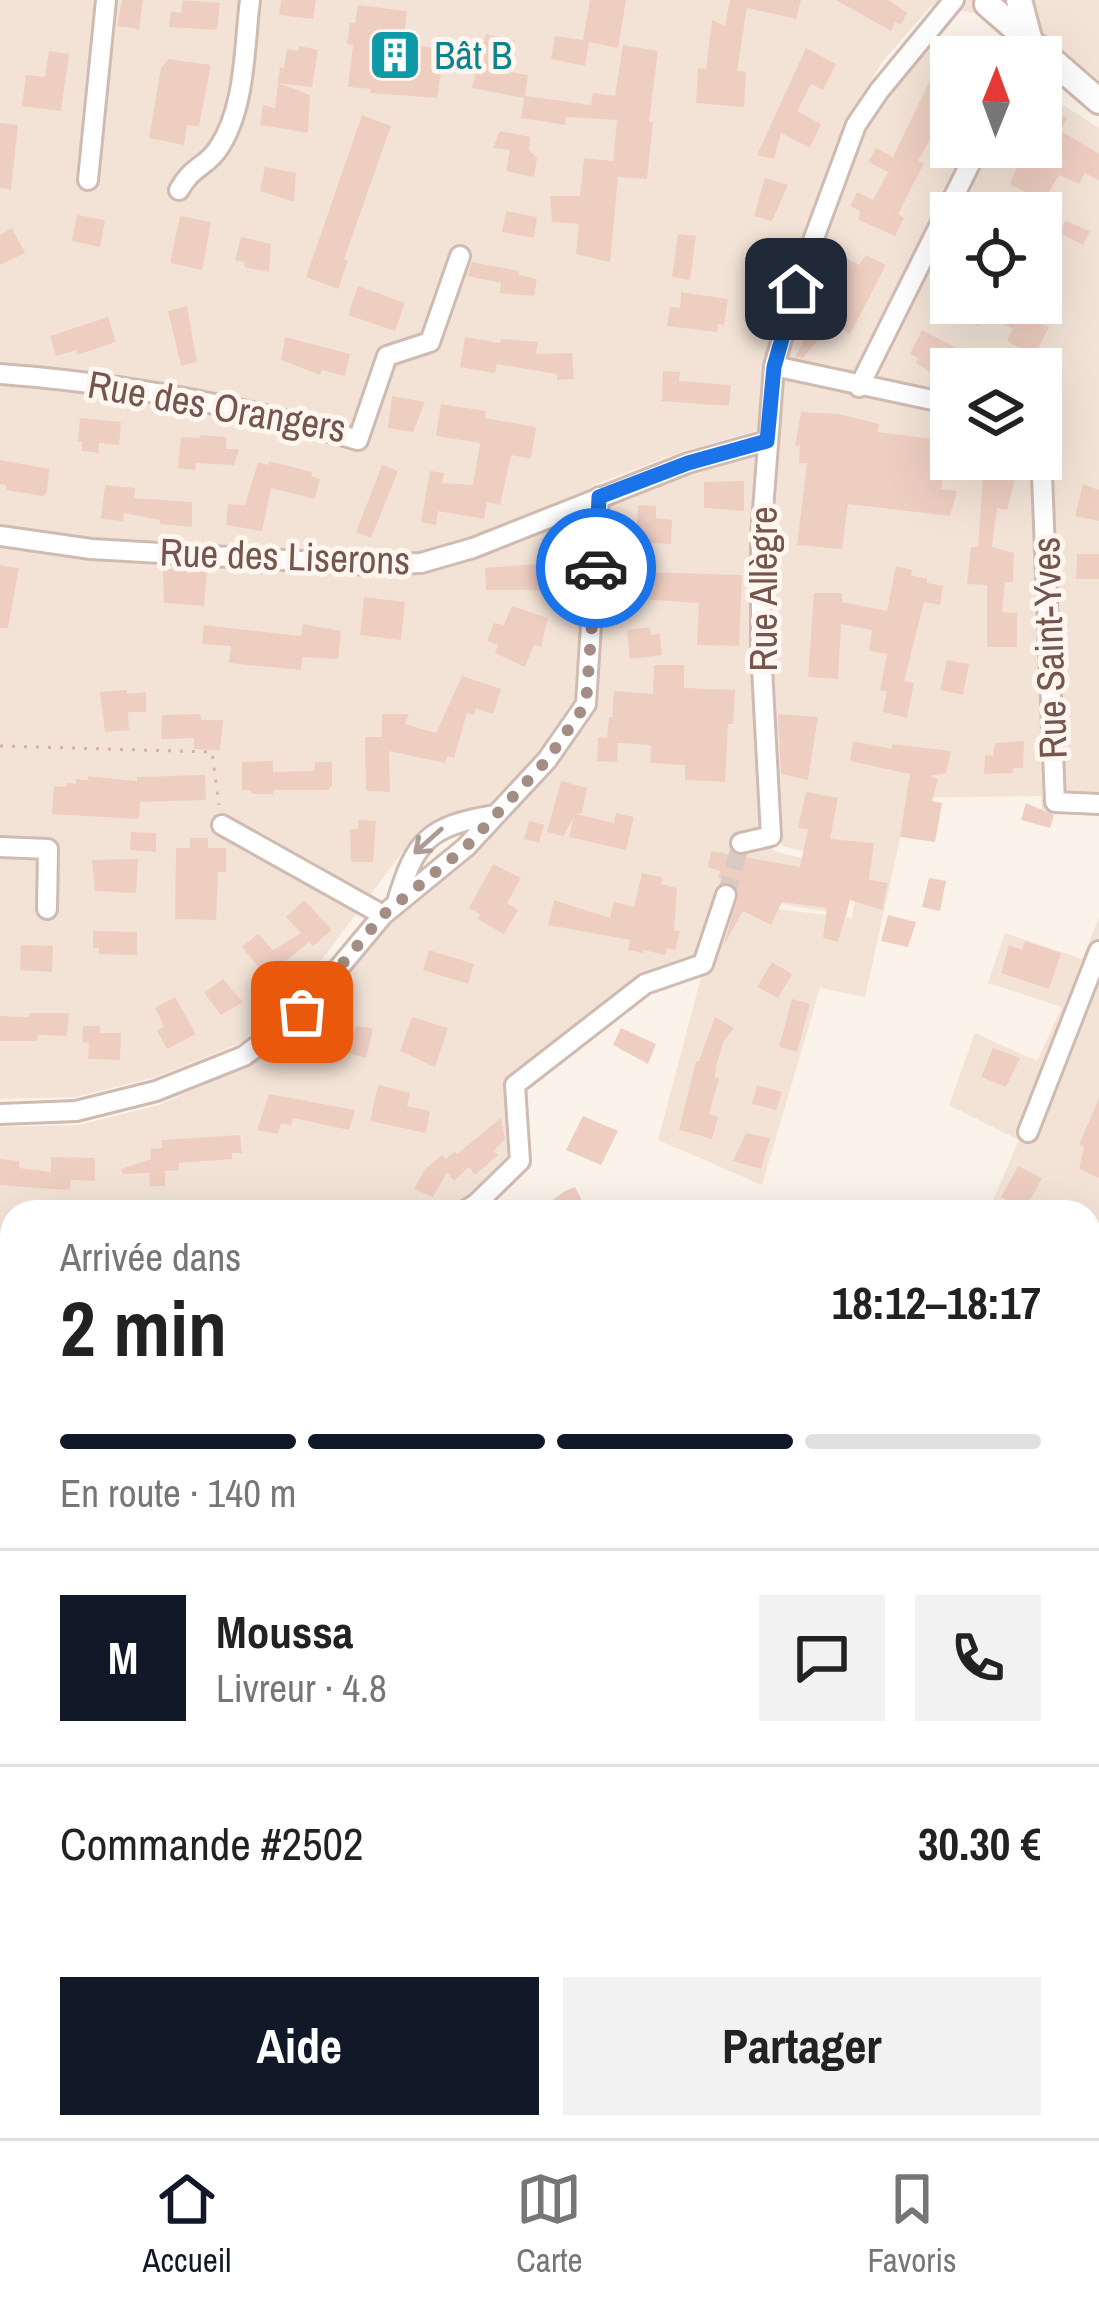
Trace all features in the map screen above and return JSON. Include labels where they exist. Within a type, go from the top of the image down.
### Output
[{"type":"main road","points":[[957,0],[993,2],[1027,36]]},
{"type":"main road","points":[[1019,0],[1028,36]]},
{"type":"main road","points":[[1062,68],[1099,101]]},
{"type":"street","points":[[88,181],[106,0]]},
{"type":"street","points":[[179,190],[188,172],[215,154],[227,134],[237,104],[250,0]]},
{"type":"street","name":"Rue Allègre","points":[[741,843],[771,836],[760,536],[774,367],[800,273],[856,125],[957,0]]},
{"type":"street","points":[[859,387],[968,168]]},
{"type":"street","name":"Rue des Orangers","points":[[0,374],[68,379],[243,408],[358,440],[387,356],[430,342],[460,256]]},
{"type":"street","points":[[774,367],[930,400]]},
{"type":"street","name":"Rue des Liserons","points":[[0,536],[91,549],[370,565],[421,563],[473,548],[688,463],[767,441]]},
{"type":"street","name":"Rue Saint-Yves","points":[[1042,480],[1055,802],[1099,804]]},
{"type":"street","points":[[0,1114],[76,1111],[157,1091],[244,1056],[302,1012],[390,910],[466,847],[547,760],[586,704],[599,497]]},
{"type":"street","points":[[390,910],[410,858],[433,831],[494,815]]},
{"type":"street","points":[[222,825],[390,910]]},
{"type":"street","points":[[0,848],[48,849],[46,909]]},
{"type":"street","points":[[479,1200],[520,1161],[515,1085],[645,984],[703,964],[726,896]]},
{"type":"street","points":[[1028,1132],[1099,951]]},
{"type":"path","points":[[0,746],[212,752],[222,825]]},
{"type":"shaded area","points":[[0,0],[1099,0],[1099,80],[1062,49],[1062,36],[1040,36],[975,13],[931,6],[883,61],[846,121],[783,293],[764,362],[759,430],[680,452],[591,486],[578,700],[540,756],[487,811],[419,830],[293,998],[243,1042],[156,1077],[76,1097],[0,1099]]},
{"type":"shaded area","points":[[930,49],[930,168],[1062,168],[1062,104],[1099,128],[1099,814],[1042,813],[1041,796],[909,798],[865,997],[820,988],[762,1185],[658,1140],[704,966],[726,903],[852,918],[860,867],[783,846],[776,833],[767,537],[784,363],[862,130],[902,76]]},
{"type":"shaded area","points":[[759,455],[767,838],[774,851],[853,871],[847,915],[722,894],[699,962],[641,982],[512,1080],[517,1156],[471,1200],[0,1200],[0,1127],[79,1125],[159,1105],[252,1063],[310,1019],[392,923],[467,862],[548,775],[596,706],[610,499]]},
{"type":"shaded area","points":[[1099,918],[1099,1200],[993,1200],[1019,1140],[949,1105],[975,1033],[1037,1061],[1062,1007],[988,983],[1005,933],[1082,959]]},
{"type":"building","points":[[122,0],[143,0],[139,29],[117,26]]},
{"type":"building","points":[[183,0],[220,3],[217,30],[169,27],[171,11],[181,13]]},
{"type":"building","points":[[281,0],[316,0],[313,19],[279,15]]},
{"type":"building","points":[[590,0],[626,0],[618,48],[589,42],[585,66],[551,59],[555,36],[583,40]]},
{"type":"building","points":[[730,0],[801,0],[796,19],[747,8],[737,71],[746,72],[744,107],[696,103],[698,68],[706,69],[712,20],[725,26]]},
{"type":"building","points":[[836,0],[889,0],[907,13],[891,31]]},
{"type":"building","name":"Bât B","points":[[358,5],[407,11],[403,43],[445,50],[437,98],[348,87],[353,45],[347,44]]},
{"type":"building","points":[[486,34],[515,40],[509,72],[528,75],[525,96],[591,105],[593,93],[615,96],[623,45],[658,51],[647,179],[618,177],[610,262],[576,254],[579,224],[552,222],[550,196],[580,196],[584,158],[613,161],[617,120],[566,117],[565,125],[521,118],[524,98],[472,88]]},
{"type":"building","points":[[806,48],[836,64],[823,90],[811,84],[797,111],[821,124],[810,148],[781,133],[774,159],[757,155]]},
{"type":"building","points":[[287,49],[318,50],[312,87],[278,83]]},
{"type":"building","points":[[49,51],[69,54],[61,111],[22,106],[26,75],[45,77]]},
{"type":"building","points":[[168,59],[211,65],[199,126],[187,125],[184,145],[149,138],[161,68]]},
{"type":"building","points":[[930,80],[930,140],[918,161],[924,163],[898,214],[904,218],[895,236],[859,220],[860,211],[850,206],[857,192],[873,200],[888,172],[868,162],[876,148],[893,157]]},
{"type":"building","points":[[278,83],[310,95],[308,133],[260,125],[263,105],[275,108]]},
{"type":"building","points":[[362,115],[391,126],[338,289],[306,277]]},
{"type":"building","points":[[0,123],[18,125],[11,189],[0,188]]},
{"type":"building","points":[[500,131],[530,137],[529,150],[537,158],[534,177],[506,171],[510,150],[493,148]]},
{"type":"building","points":[[1062,132],[1099,154],[1099,181],[1085,173],[1079,184],[1059,175],[1049,192],[1025,192],[1011,185],[1017,168],[1062,168]]},
{"type":"building","points":[[265,167],[296,173],[294,202],[260,191]]},
{"type":"building","points":[[765,178],[788,185],[772,221],[754,216]]},
{"type":"building","points":[[506,211],[537,217],[534,238],[502,232]]},
{"type":"building","points":[[77,215],[105,220],[100,247],[72,241]]},
{"type":"building","points":[[180,216],[211,222],[202,270],[170,263]]},
{"type":"building","points":[[1065,221],[1090,231],[1083,245],[1062,234]]},
{"type":"building","points":[[12,228],[25,253],[0,265],[0,235]]},
{"type":"building","points":[[678,234],[696,236],[690,280],[672,277]]},
{"type":"building","points":[[241,237],[271,244],[269,272],[244,267],[245,262],[235,260]]},
{"type":"building","points":[[866,255],[886,265],[850,334],[832,323],[803,358],[795,357],[846,258],[859,265]]},
{"type":"building","points":[[472,262],[537,279],[534,296],[500,293],[501,283],[467,276]]},
{"type":"building","points":[[358,286],[405,303],[395,331],[348,315]]},
{"type":"building","points":[[681,292],[728,299],[724,325],[718,324],[717,332],[667,326],[670,307],[680,308]]},
{"type":"building","points":[[187,306],[197,362],[181,366],[168,311]]},
{"type":"building","points":[[108,317],[116,342],[77,355],[76,350],[56,356],[50,336]]},
{"type":"building","points":[[1004,324],[1049,327],[1038,348],[1020,348],[1007,341],[1013,329]]},
{"type":"building","points":[[922,330],[956,348],[930,348],[930,372],[910,354]]},
{"type":"building","points":[[285,337],[350,354],[345,376],[322,370],[320,375],[281,360]]},
{"type":"building","points":[[465,337],[538,342],[536,354],[572,353],[574,379],[557,380],[557,374],[497,364],[495,373],[460,367]]},
{"type":"building","points":[[663,371],[680,372],[679,381],[731,385],[729,406],[662,401]]},
{"type":"building","points":[[392,396],[425,402],[413,432],[388,428]]},
{"type":"building","points":[[441,404],[486,411],[485,418],[536,427],[531,459],[511,455],[500,505],[487,502],[484,519],[438,511],[436,525],[421,522],[430,471],[444,473],[442,483],[473,485],[480,443],[436,436]]},
{"type":"building","points":[[801,412],[838,414],[879,424],[878,432],[930,439],[930,480],[942,480],[941,489],[957,491],[950,516],[848,504],[842,549],[797,545],[807,463],[799,463],[800,445],[795,446]]},
{"type":"building","points":[[80,418],[121,422],[119,445],[99,443],[99,453],[82,451]]},
{"type":"building","points":[[181,437],[226,437],[226,449],[239,449],[234,465],[196,463],[195,470],[178,468]]},
{"type":"building","points":[[0,460],[49,469],[47,492],[43,496],[6,490],[0,484]]},
{"type":"building","points":[[269,461],[312,472],[311,476],[320,479],[315,499],[271,488],[262,531],[226,525],[228,504],[245,505],[258,462],[268,465]]},
{"type":"building","points":[[382,465],[398,471],[371,538],[356,532]]},
{"type":"building","points":[[983,480],[1015,480],[1007,510],[997,508],[992,547],[1014,553],[1013,582],[1005,582],[1002,612],[1017,613],[1017,647],[987,647],[987,585],[967,584],[971,547],[978,547]]},
{"type":"building","points":[[744,481],[744,511],[704,508],[704,482]]},
{"type":"building","points":[[1083,484],[1099,490],[1099,521],[1075,516]]},
{"type":"building","points":[[105,485],[135,488],[134,498],[192,502],[192,527],[124,513],[123,521],[101,519]]},
{"type":"building","points":[[638,505],[656,506],[656,518],[672,520],[671,544],[636,542]]},
{"type":"building","points":[[1077,554],[1099,554],[1099,579],[1076,579]]},
{"type":"building","points":[[549,563],[549,568],[567,567],[567,590],[486,590],[485,568]]},
{"type":"building","points":[[0,565],[19,568],[8,628],[0,628]]},
{"type":"building","points":[[896,566],[943,586],[940,605],[924,602],[904,681],[914,683],[907,718],[883,712],[887,691],[880,690],[887,654],[869,651],[872,630],[841,624],[838,679],[808,677],[814,593],[842,593],[842,602],[887,611]]},
{"type":"building","points":[[163,568],[207,572],[204,606],[164,603]]},
{"type":"building","points":[[642,572],[742,575],[739,646],[697,645],[699,603],[640,599]]},
{"type":"building","points":[[364,597],[405,602],[401,640],[360,635]]},
{"type":"building","points":[[512,606],[548,618],[541,647],[534,644],[525,667],[495,653],[498,645],[487,641],[494,623],[504,625]]},
{"type":"building","points":[[303,624],[341,631],[338,659],[302,657],[301,670],[229,663],[231,646],[202,644],[204,625],[301,636]]},
{"type":"building","points":[[650,627],[651,635],[660,634],[662,655],[630,659],[627,630]]},
{"type":"building","points":[[947,660],[969,664],[963,695],[940,690]]},
{"type":"building","points":[[654,665],[684,665],[684,688],[735,690],[725,782],[685,780],[685,765],[650,763],[651,745],[618,743],[617,762],[597,761],[598,737],[607,738],[614,691],[653,694]]},
{"type":"building","points":[[462,676],[501,689],[493,714],[476,708],[474,715],[467,713],[454,758],[448,756],[445,763],[389,751],[390,792],[366,791],[365,737],[382,737],[382,714],[409,714],[405,724],[436,733]]},
{"type":"building","points":[[127,690],[127,694],[146,692],[146,712],[128,712],[129,730],[105,732],[100,692]]},
{"type":"building","points":[[200,714],[201,720],[223,720],[220,750],[194,749],[194,738],[161,739],[162,715]]},
{"type":"building","points":[[778,714],[818,717],[808,780],[781,774]]},
{"type":"building","points":[[853,741],[892,749],[892,744],[951,751],[946,773],[929,776],[938,779],[932,801],[942,803],[935,842],[900,837],[910,774],[850,761]]},
{"type":"building","points":[[1024,741],[1023,768],[984,774],[985,755],[993,756],[995,743]]},
{"type":"building","points":[[273,761],[273,772],[314,771],[315,762],[332,762],[332,786],[327,790],[273,790],[273,794],[242,790],[242,762]]},
{"type":"building","points":[[205,775],[206,800],[140,802],[139,819],[52,814],[54,786],[67,787],[67,783],[76,784],[76,779],[137,781],[137,777]]},
{"type":"building","points":[[561,781],[587,788],[582,813],[576,814],[614,823],[616,813],[634,817],[626,850],[569,837],[574,817],[563,836],[547,832]]},
{"type":"building","points":[[806,792],[838,798],[830,839],[874,843],[869,880],[888,883],[882,910],[850,900],[838,942],[823,938],[827,908],[782,902],[771,925],[743,911],[723,947],[739,893],[732,881],[718,878],[720,871],[708,867],[711,851],[800,867],[808,829],[798,828]]},
{"type":"building","points":[[1026,803],[1054,815],[1050,828],[1021,820]]},
{"type":"building","points":[[358,820],[376,821],[373,862],[351,862],[350,829],[358,829]]},
{"type":"building","points":[[529,821],[544,825],[539,843],[524,839]]},
{"type":"building","points":[[131,832],[156,833],[156,852],[130,850]]},
{"type":"building","points":[[190,838],[208,838],[208,848],[226,848],[226,872],[218,872],[216,920],[175,919],[176,848],[190,848]]},
{"type":"building","points":[[138,859],[136,893],[95,891],[92,860]]},
{"type":"building","points":[[493,864],[521,878],[507,903],[518,910],[504,934],[469,908]]},
{"type":"building","points":[[642,873],[662,877],[661,884],[677,888],[674,930],[680,931],[675,950],[667,948],[665,955],[643,953],[628,950],[630,940],[548,925],[554,900],[610,918],[614,902],[634,907]]},
{"type":"building","points":[[929,878],[946,881],[940,911],[922,907]]},
{"type":"building","points":[[304,900],[332,930],[270,974],[267,969],[263,973],[242,947],[258,934],[273,950],[301,933],[286,917]]},
{"type":"building","points":[[888,915],[916,922],[908,947],[881,941]]},
{"type":"building","points":[[93,931],[137,932],[137,955],[99,954],[99,948],[93,948]]},
{"type":"building","points":[[1025,941],[1061,953],[1049,989],[1001,973],[1009,945],[1022,950]]},
{"type":"building","points":[[21,945],[53,946],[52,972],[20,970]]},
{"type":"building","points":[[429,950],[474,964],[468,984],[423,970]]},
{"type":"building","points":[[772,962],[792,974],[778,998],[757,987]]},
{"type":"building","points":[[223,979],[243,1002],[221,1015],[204,993]]},
{"type":"building","points":[[175,997],[196,1034],[167,1049],[157,1031],[164,1026],[155,1008]]},
{"type":"building","points":[[792,999],[810,1004],[797,1052],[779,1047]]},
{"type":"building","points":[[29,1013],[69,1013],[67,1036],[0,1041],[0,1016],[29,1017]]},
{"type":"building","points":[[412,1017],[448,1028],[435,1067],[400,1051]]},
{"type":"building","points":[[715,1017],[734,1028],[724,1040],[716,1066],[715,1077],[719,1078],[709,1114],[718,1117],[712,1139],[679,1130],[696,1061]]},
{"type":"building","points":[[83,1026],[100,1026],[100,1033],[121,1033],[120,1060],[88,1059]]},
{"type":"building","points":[[356,1026],[373,1028],[366,1058],[341,1051],[346,1032],[354,1033]]},
{"type":"building","points":[[621,1028],[656,1044],[648,1064],[613,1045]]},
{"type":"building","points":[[993,1048],[1020,1058],[1006,1087],[981,1077]]},
{"type":"building","points":[[378,1085],[410,1093],[407,1106],[430,1111],[426,1133],[370,1121]]},
{"type":"building","points":[[757,1085],[782,1092],[776,1110],[752,1104]]},
{"type":"building","points":[[269,1094],[355,1110],[349,1130],[293,1118],[291,1125],[281,1123],[278,1134],[257,1130]]},
{"type":"building","points":[[1099,1098],[1099,1178],[1079,1169],[1084,1147],[1079,1145]]},
{"type":"building","points":[[583,1116],[618,1131],[601,1165],[566,1150]]},
{"type":"building","points":[[501,1118],[505,1139],[494,1151],[498,1155],[475,1175],[469,1167],[454,1181],[447,1172],[433,1197],[414,1189],[425,1169],[442,1155],[446,1159],[457,1154]]},
{"type":"building","points":[[746,1133],[770,1138],[761,1169],[733,1161]]},
{"type":"building","points":[[240,1135],[242,1153],[232,1153],[232,1159],[179,1163],[179,1170],[165,1171],[165,1186],[150,1186],[149,1173],[122,1174],[121,1169],[151,1159],[151,1149],[162,1148],[162,1140]]},
{"type":"building","points":[[51,1157],[95,1158],[95,1181],[71,1180],[66,1190],[0,1185],[0,1159],[19,1161],[19,1168],[51,1172]]},
{"type":"building","points":[[1018,1166],[1042,1178],[1030,1200],[1001,1197]]},
{"type":"building","points":[[575,1187],[582,1200],[553,1200]]},
{"type":"tunnel","points":[[726,895],[741,843]]},
{"type":"way so far","points":[[302,1012],[383,915],[466,847],[547,760],[586,704],[596,568]]},
{"type":"place","name":"Bât B","points":[[395,55]]},
{"type":"route","points":[[596,568],[599,497],[688,463],[767,441],[774,367],[796,289]]}]
